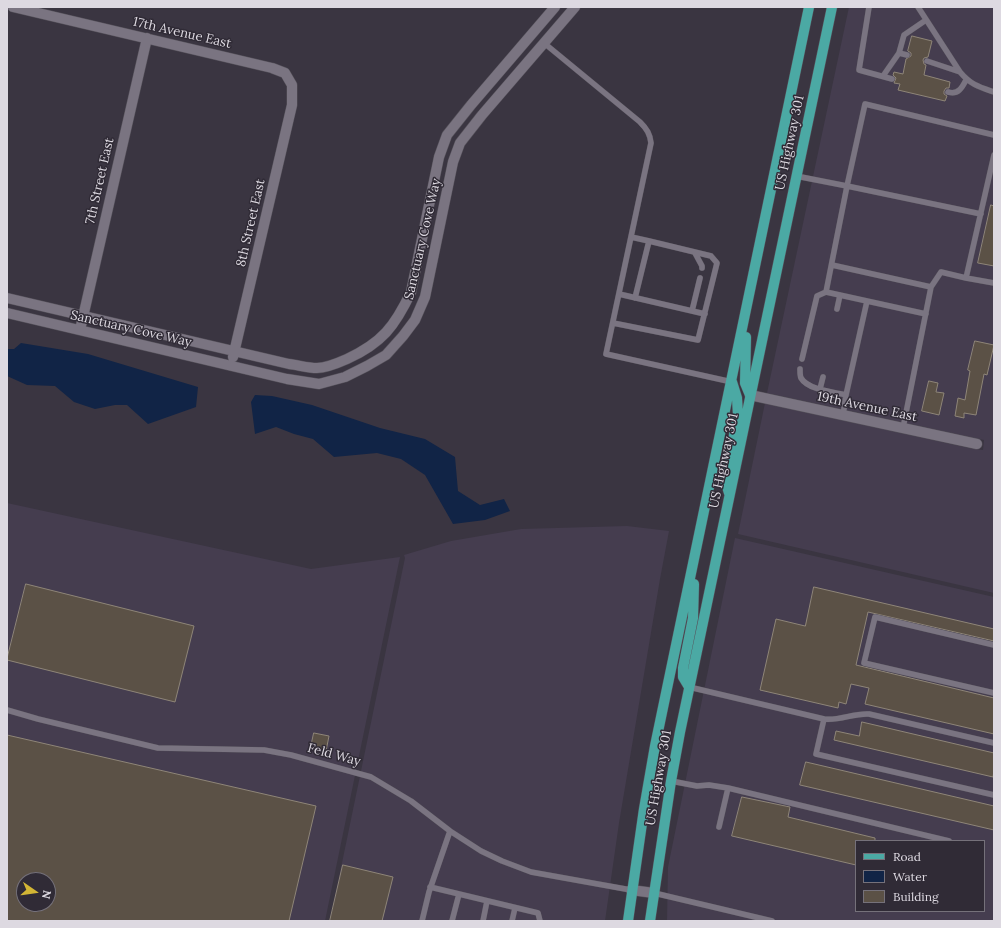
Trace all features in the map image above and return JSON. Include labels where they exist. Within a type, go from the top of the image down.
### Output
[{"type":"main road","points":[[628,921],[631,890],[655,746],[809,7]]},
{"type":"main road","name":"US Highway 301","points":[[650,921],[671,781],[689,687],[832,7]]},
{"type":"main road","points":[[747,309],[745,384],[750,395]]},
{"type":"main road","points":[[730,495],[725,480],[738,415],[737,398],[732,382]]},
{"type":"main road","points":[[689,687],[683,678],[683,668],[693,618],[695,556]]},
{"type":"street","name":"17th Avenue East","points":[[13,7],[272,68],[285,73],[292,85]]},
{"type":"street","name":"Sanctuary Cove Way","points":[[7,298],[289,364],[318,368],[340,362],[360,353],[376,343],[392,327],[402,312],[411,292],[439,157],[447,135],[555,7]]},
{"type":"street","name":"Sanctuary Cove Way","points":[[7,313],[287,379],[319,384],[345,377],[367,366],[386,355],[403,336],[411,325],[425,296],[453,162],[460,143],[575,7]]},
{"type":"street","name":"7th Street East","points":[[80,330],[147,38]]},
{"type":"street","name":"8th Street East","points":[[231,366],[292,105],[292,85]]},
{"type":"street","name":"19th Avenue East","points":[[750,395],[977,444]]},
{"type":"street","points":[[631,890],[654,893]]},
{"type":"lane","points":[[869,7],[859,70],[892,79]]},
{"type":"lane","points":[[918,7],[966,80],[974,86],[994,92]]},
{"type":"lane","points":[[883,76],[899,53],[904,35],[926,20]]},
{"type":"lane","points":[[544,43],[640,122],[647,129],[650,136],[651,144],[606,354],[732,382]]},
{"type":"lane","points":[[899,53],[907,55]]},
{"type":"lane","points":[[927,60],[960,72]]},
{"type":"lane","points":[[948,92],[957,92],[961,89],[966,80]]},
{"type":"lane","points":[[826,292],[865,104],[994,135]]},
{"type":"lane","points":[[966,278],[994,155]]},
{"type":"lane","points":[[796,176],[981,214]]},
{"type":"lane","points":[[613,323],[698,340],[717,262],[711,256],[631,238]]},
{"type":"lane","points":[[635,298],[649,241]]},
{"type":"lane","points":[[695,253],[702,268]]},
{"type":"lane","points":[[832,265],[931,286]]},
{"type":"lane","points":[[903,428],[931,286],[941,272],[994,283]]},
{"type":"lane","points":[[692,311],[700,278]]},
{"type":"lane","points":[[802,359],[817,296],[826,292],[926,314]]},
{"type":"lane","points":[[619,294],[705,314]]},
{"type":"lane","points":[[837,309],[840,295]]},
{"type":"lane","points":[[843,415],[867,301]]},
{"type":"lane","points":[[800,369],[801,377],[806,384],[846,395]]},
{"type":"lane","points":[[820,389],[823,377]]},
{"type":"lane","points":[[994,645],[874,617],[864,663],[994,694]]},
{"type":"lane","points":[[689,687],[824,719],[838,719],[856,714],[869,714],[994,743]]},
{"type":"lane","name":"Feld Way","points":[[7,710],[158,748],[264,750],[291,755],[371,777],[411,801],[450,831],[481,851],[502,861],[531,872],[631,890]]},
{"type":"lane","points":[[824,719],[816,754],[994,795]]},
{"type":"lane","points":[[671,781],[697,786],[710,785],[728,788],[945,840]]},
{"type":"lane","points":[[719,827],[728,788]]},
{"type":"lane","points":[[422,921],[430,888],[450,831]]},
{"type":"lane","points":[[430,888],[538,913],[540,921]]},
{"type":"lane","points":[[654,893],[772,921]]},
{"type":"lane","points":[[452,921],[458,894]]},
{"type":"lane","points":[[483,921],[487,901]]},
{"type":"lane","points":[[512,921],[515,908]]},
{"type":"shaded area","points":[[849,7],[994,7],[994,593],[738,534],[765,403],[983,450],[984,440],[767,393]]},
{"type":"shaded area","points":[[7,503],[311,569],[400,557],[325,921],[7,921]]},
{"type":"shaded area","points":[[627,526],[669,531],[619,823],[605,921],[330,921],[405,558],[404,555],[451,541],[521,529]]},
{"type":"shaded area","points":[[735,538],[994,597],[994,921],[667,921],[668,867]]},
{"type":"water","points":[[21,343],[88,354],[198,387],[196,407],[148,424],[127,405],[115,405],[95,409],[74,402],[55,386],[27,385],[7,376],[7,349],[14,349]]},
{"type":"water","points":[[255,395],[272,396],[312,405],[380,428],[425,439],[455,457],[458,491],[480,505],[504,499],[510,511],[485,520],[453,524],[425,475],[401,459],[377,453],[334,457],[313,439],[276,427],[255,434],[251,402]]},
{"type":"building","points":[[912,36],[932,41],[928,57],[924,58],[923,60],[924,64],[926,65],[924,75],[950,82],[949,88],[946,88],[944,91],[944,94],[947,96],[945,101],[898,90],[900,84],[894,83],[896,78],[893,75],[894,72],[903,74],[906,59],[911,56],[911,53],[908,51]]},
{"type":"building","points":[[991,205],[994,206],[994,266],[978,263]]},
{"type":"building","points":[[975,341],[994,345],[987,375],[984,374],[976,415],[964,413],[964,418],[955,416],[958,398],[965,400],[970,371],[968,370]]},
{"type":"building","points":[[929,381],[938,383],[936,392],[944,393],[939,415],[922,411]]},
{"type":"building","points":[[26,584],[194,626],[175,702],[7,660]]},
{"type":"building","points":[[814,587],[994,629],[994,641],[868,612],[856,665],[994,698],[994,734],[865,704],[869,688],[851,684],[846,704],[839,702],[838,708],[760,690],[776,619],[805,626]]},
{"type":"building","points":[[862,722],[994,753],[993,777],[834,740],[836,731],[859,736]]},
{"type":"building","points":[[314,733],[329,736],[326,751],[311,747]]},
{"type":"building","points":[[7,735],[316,806],[289,921],[7,921]]},
{"type":"building","points":[[806,762],[994,806],[994,830],[800,785]]},
{"type":"building","points":[[742,797],[790,807],[788,817],[875,838],[875,840],[855,840],[855,865],[732,836]]},
{"type":"building","points":[[343,865],[393,877],[382,921],[330,921]]}]
